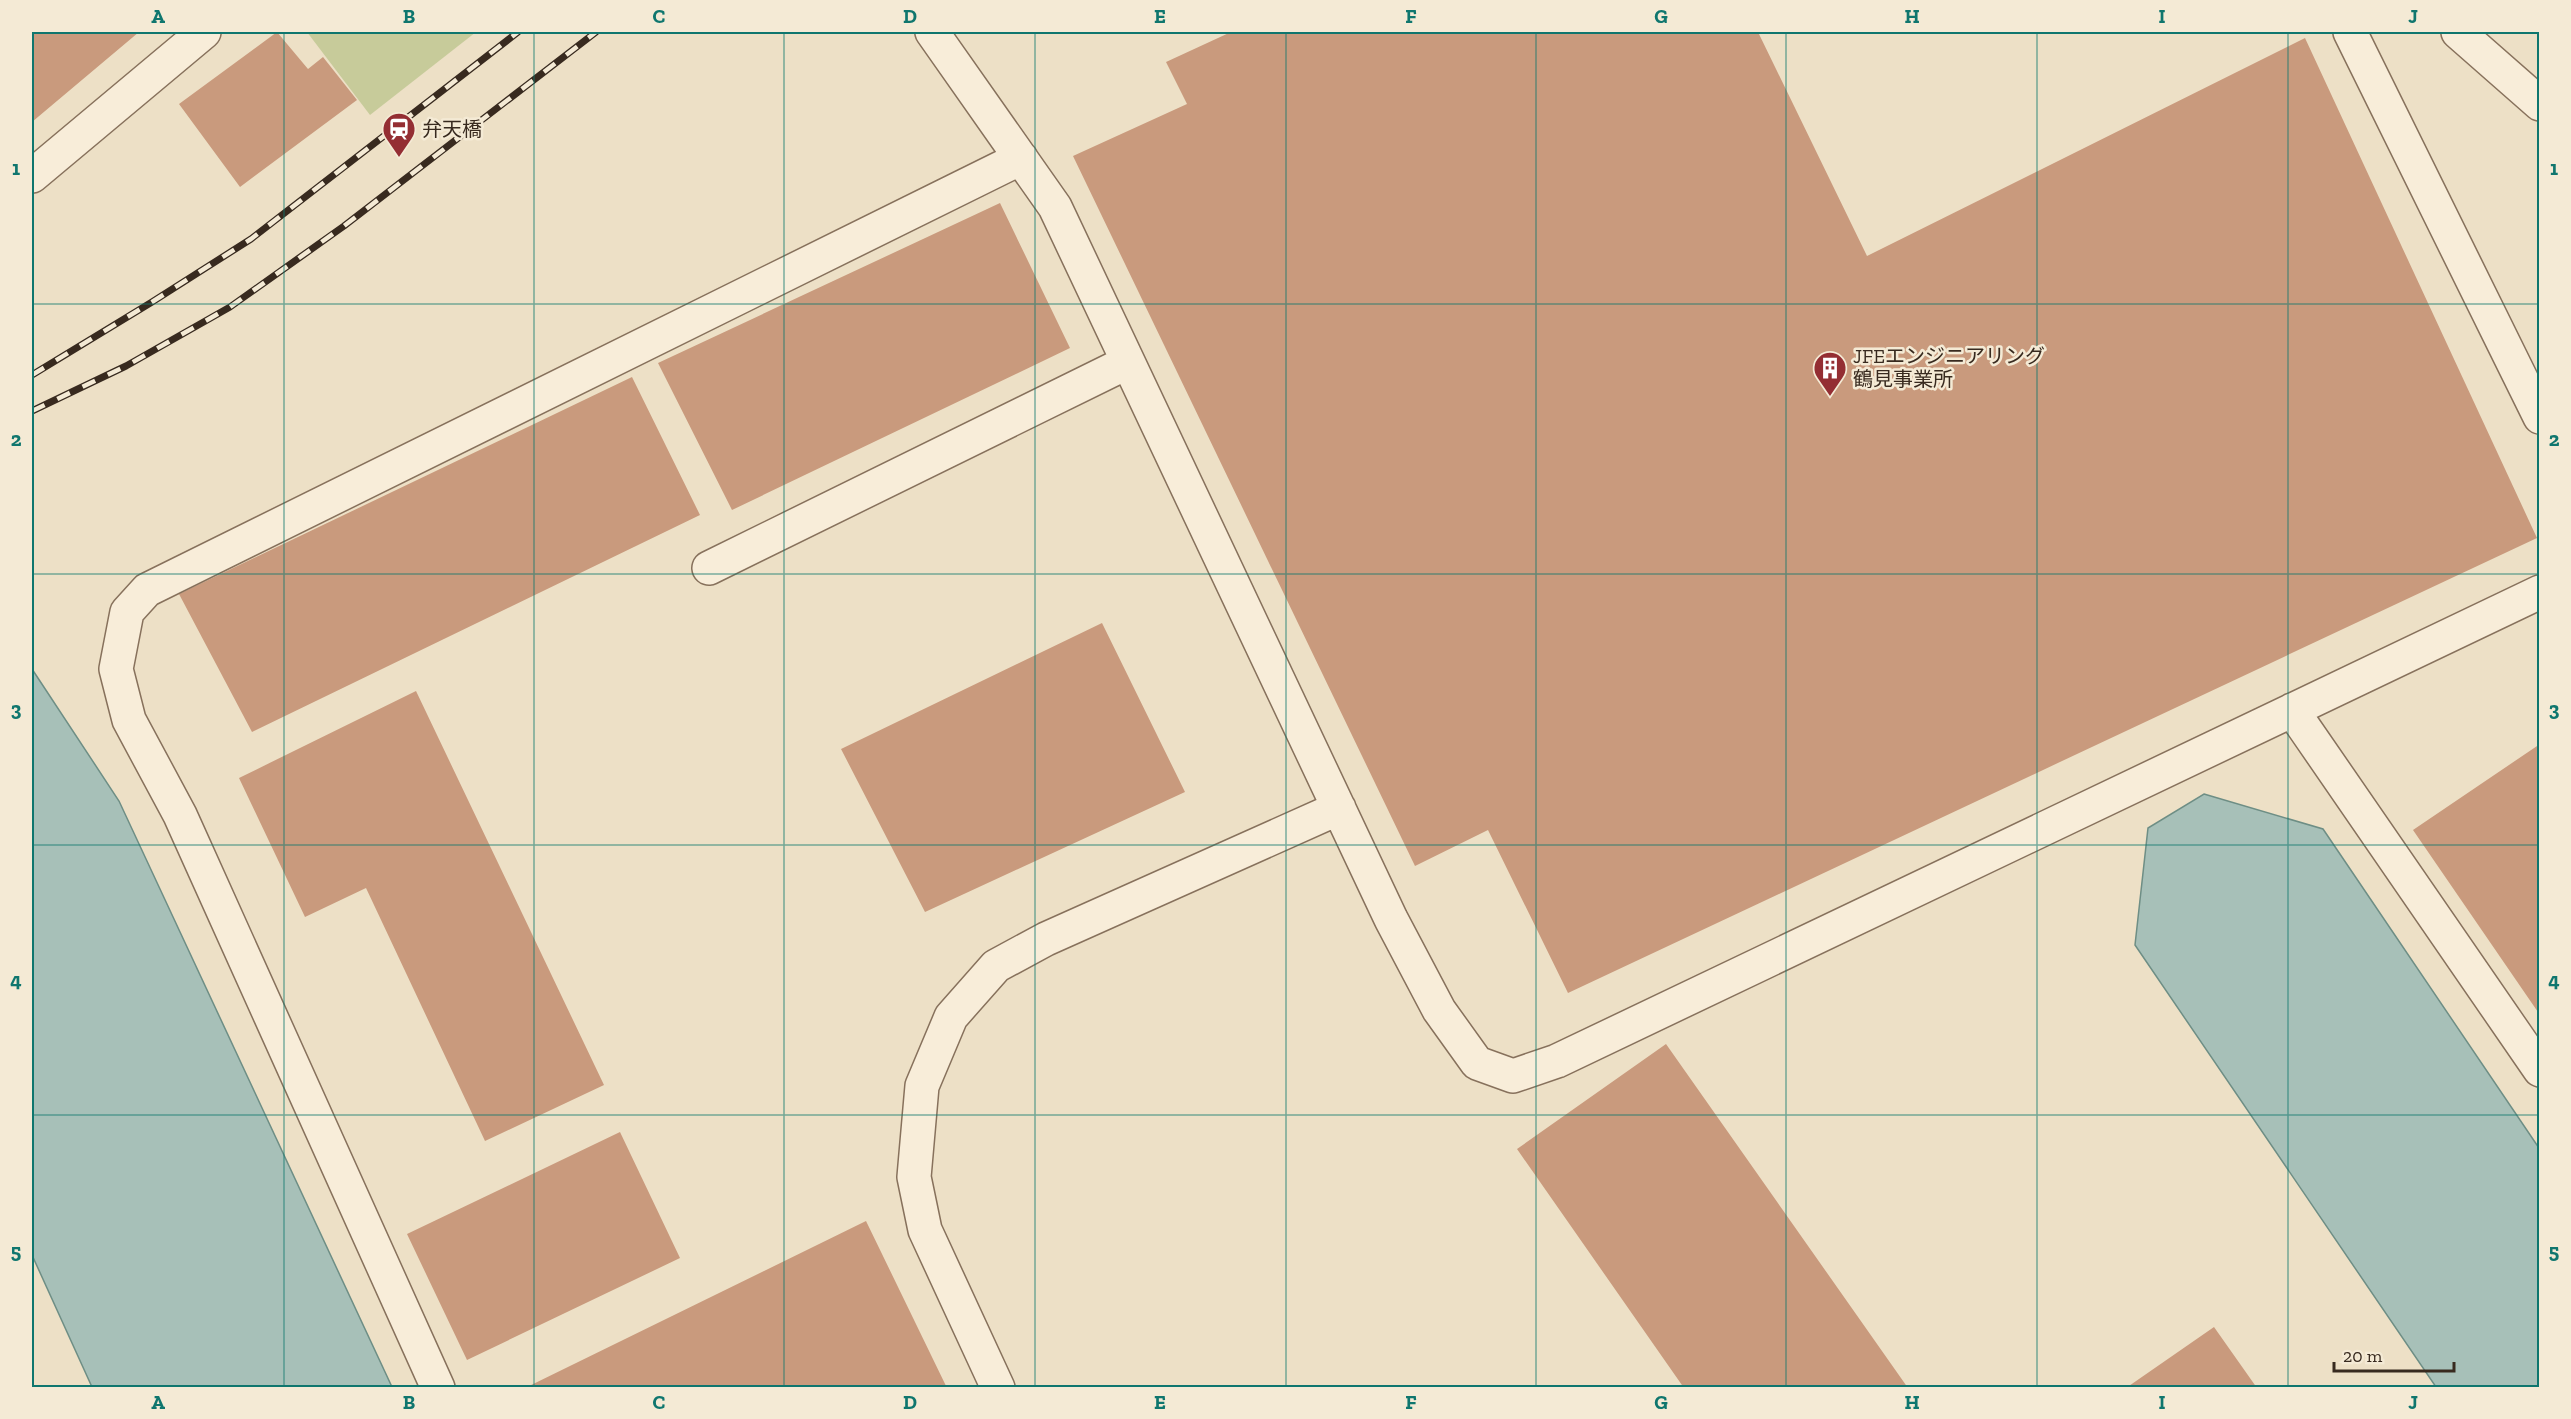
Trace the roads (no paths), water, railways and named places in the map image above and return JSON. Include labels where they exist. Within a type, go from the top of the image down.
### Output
[{"type":"street","points":[[32,176],[204,32]]},
{"type":"street","points":[[2350,32],[2540,417]]},
{"type":"street","points":[[2458,32],[2540,104]]},
{"type":"street","points":[[945,36],[1021,158],[1055,207],[1391,919],[1439,1010],[1477,1063],[1513,1076],[1557,1060],[2540,592]]},
{"type":"street","points":[[438,1388],[180,815],[129,720],[116,669],[127,612],[147,590],[1021,158]]},
{"type":"street","points":[[709,568],[1128,362]]},
{"type":"street","points":[[2292,710],[2540,1070]]},
{"type":"street","points":[[998,1388],[925,1230],[914,1177],[921,1086],[951,1017],[996,966],[1046,939],[1339,808]]},
{"type":"water","points":[[32,669],[119,801],[392,1387],[92,1387],[32,1255]]},
{"type":"water","points":[[2204,794],[2323,829],[2539,1148],[2539,1387],[2436,1387],[2135,945],[2148,828]]},
{"type":"railway","points":[[32,375],[251,239],[518,32]]},
{"type":"railway","points":[[32,411],[126,366],[230,307],[344,226],[596,32]]},
{"type":"place","name":"弁天橋","points":[[399,158]]},
{"type":"place","name":"JFEエンジニアリング 鶴見事業所","points":[[1830,397]]}]
